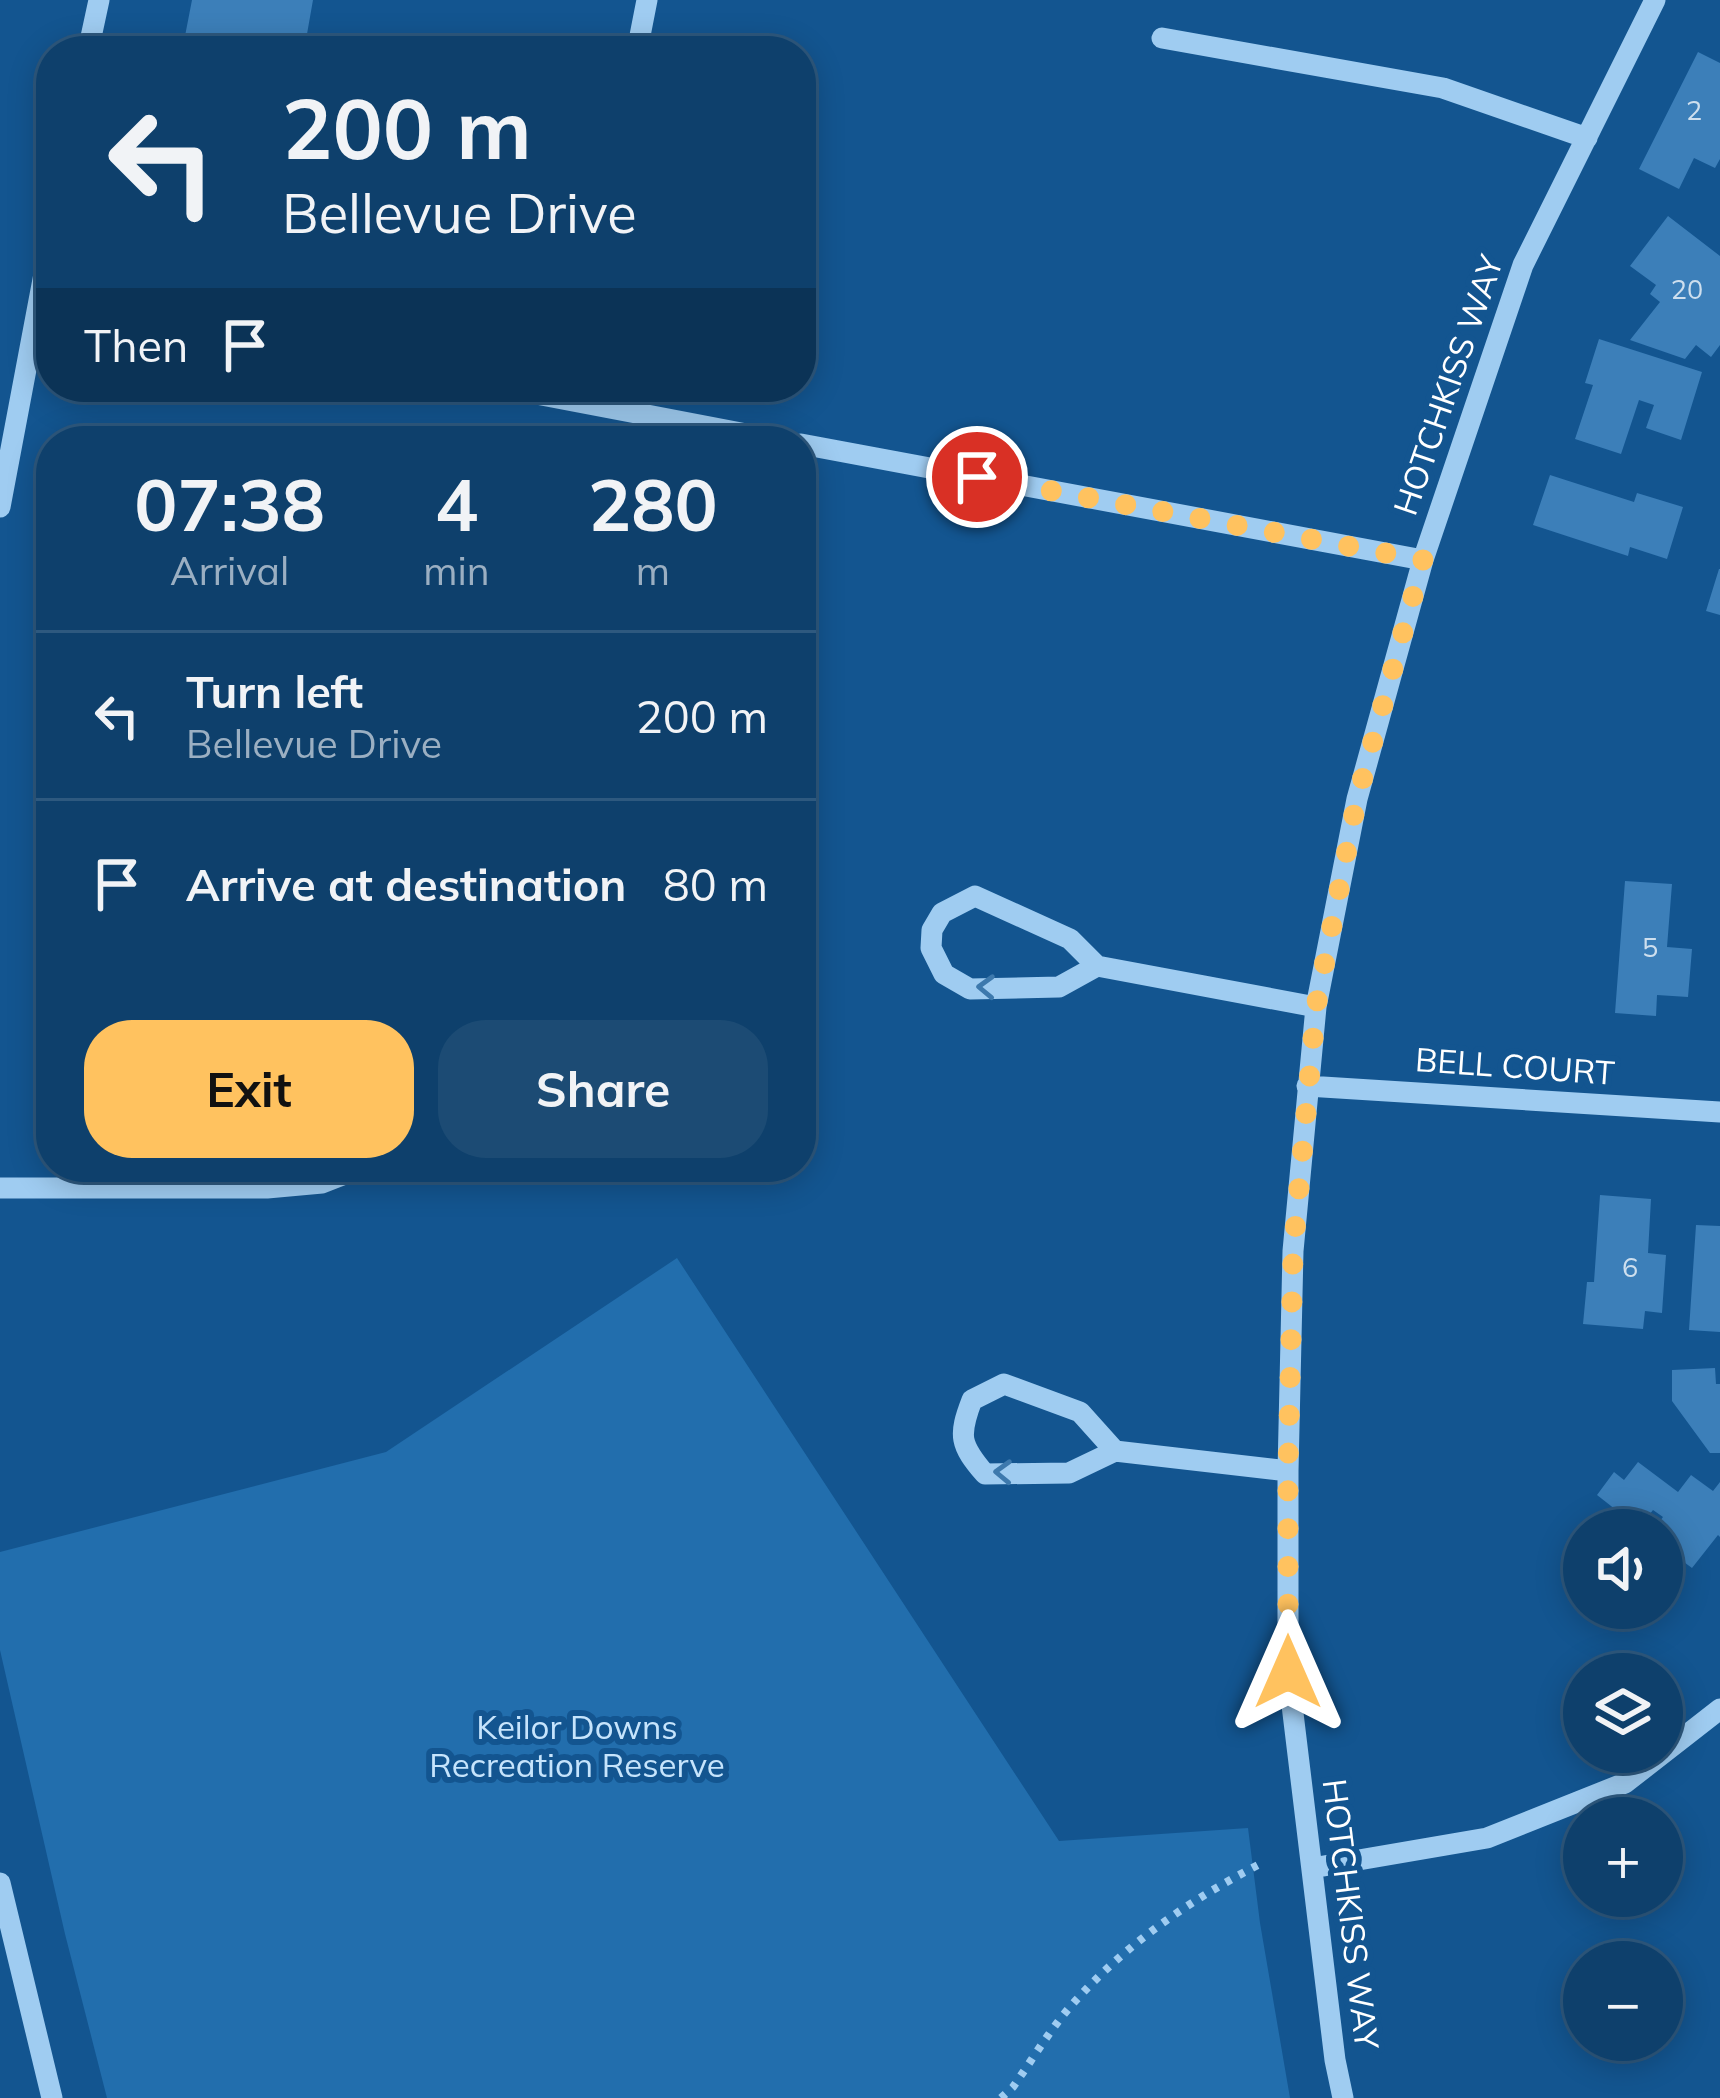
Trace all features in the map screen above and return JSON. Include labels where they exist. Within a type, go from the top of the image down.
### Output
[{"type":"street","points":[[91,36],[99,0]]},
{"type":"street","points":[[640,36],[647,0]]},
{"type":"street","name":"HOTCHKISS WAY","points":[[1343,2098],[1288,1672],[1293,1252],[1316,1007],[1357,799],[1423,560],[1523,265],[1655,0]]},
{"type":"street","points":[[1162,38],[1443,88],[1587,137]]},
{"type":"street","points":[[0,507],[36,337]]},
{"type":"street","points":[[607,402],[715,426]]},
{"type":"street","points":[[816,447],[1423,560]]},
{"type":"street","points":[[1097,966],[1059,987],[970,989],[944,974],[931,948],[932,930],[943,913],[975,896],[1070,939],[1097,966],[1316,1007]]},
{"type":"street","name":"BELL COURT","points":[[1306,1086],[1720,1112]]},
{"type":"street","points":[[0,1188],[267,1188],[325,1182]]},
{"type":"street","points":[[1115,1451],[1080,1412],[1004,1384],[972,1400],[961,1427],[966,1451],[985,1474],[1069,1473],[1115,1451],[1288,1471]]},
{"type":"street","points":[[1312,1868],[1487,1838],[1625,1783],[1720,1709]]},
{"type":"street","points":[[0,1882],[52,2098]]},
{"type":"path","points":[[1001,2098],[1077,1998],[1144,1936],[1258,1865]]},
{"type":"green space","name":"Keilor Downs Recreation Reserve","points":[[677,1258],[1059,1841],[1248,1828],[1290,2098],[107,2098],[0,1650],[0,1552],[386,1452]]},
{"type":"building","points":[[192,0],[313,0],[307,36],[185,36]]},
{"type":"building","points":[[1698,52],[1720,63],[1720,159],[1715,168],[1694,158],[1679,189],[1639,169]]},
{"type":"building","points":[[1668,216],[1720,256],[1720,345],[1711,357],[1696,345],[1685,359],[1630,340],[1660,302],[1650,294],[1656,285],[1630,266]]},
{"type":"building","points":[[1599,339],[1702,372],[1681,440],[1646,428],[1654,405],[1639,400],[1621,454],[1575,439],[1593,385],[1585,383]]},
{"type":"building","points":[[1550,475],[1634,502],[1637,493],[1683,507],[1667,559],[1630,547],[1628,556],[1533,525]]},
{"type":"building","points":[[1720,569],[1720,615],[1706,611]]},
{"type":"building","points":[[1625,881],[1672,884],[1667,947],[1692,949],[1688,997],[1657,995],[1656,1016],[1615,1013]]},
{"type":"building","points":[[1600,1195],[1651,1199],[1648,1253],[1666,1255],[1662,1313],[1645,1311],[1643,1329],[1583,1324],[1587,1282],[1594,1282]]},
{"type":"building","points":[[1696,1225],[1720,1226],[1720,1332],[1689,1330]]},
{"type":"building","points":[[1715,1368],[1716,1384],[1720,1384],[1720,1453],[1710,1453],[1672,1401],[1672,1370]]},
{"type":"building","points":[[1638,1462],[1678,1492],[1691,1475],[1713,1491],[1720,1482],[1720,1537],[1692,1568],[1683,1561],[1683,1509],[1615,1509],[1597,1495],[1614,1472],[1624,1480]]},
{"type":"route","points":[[977,477],[1423,560],[1357,799],[1316,1007],[1306,1086],[1293,1252],[1288,1672]]}]
